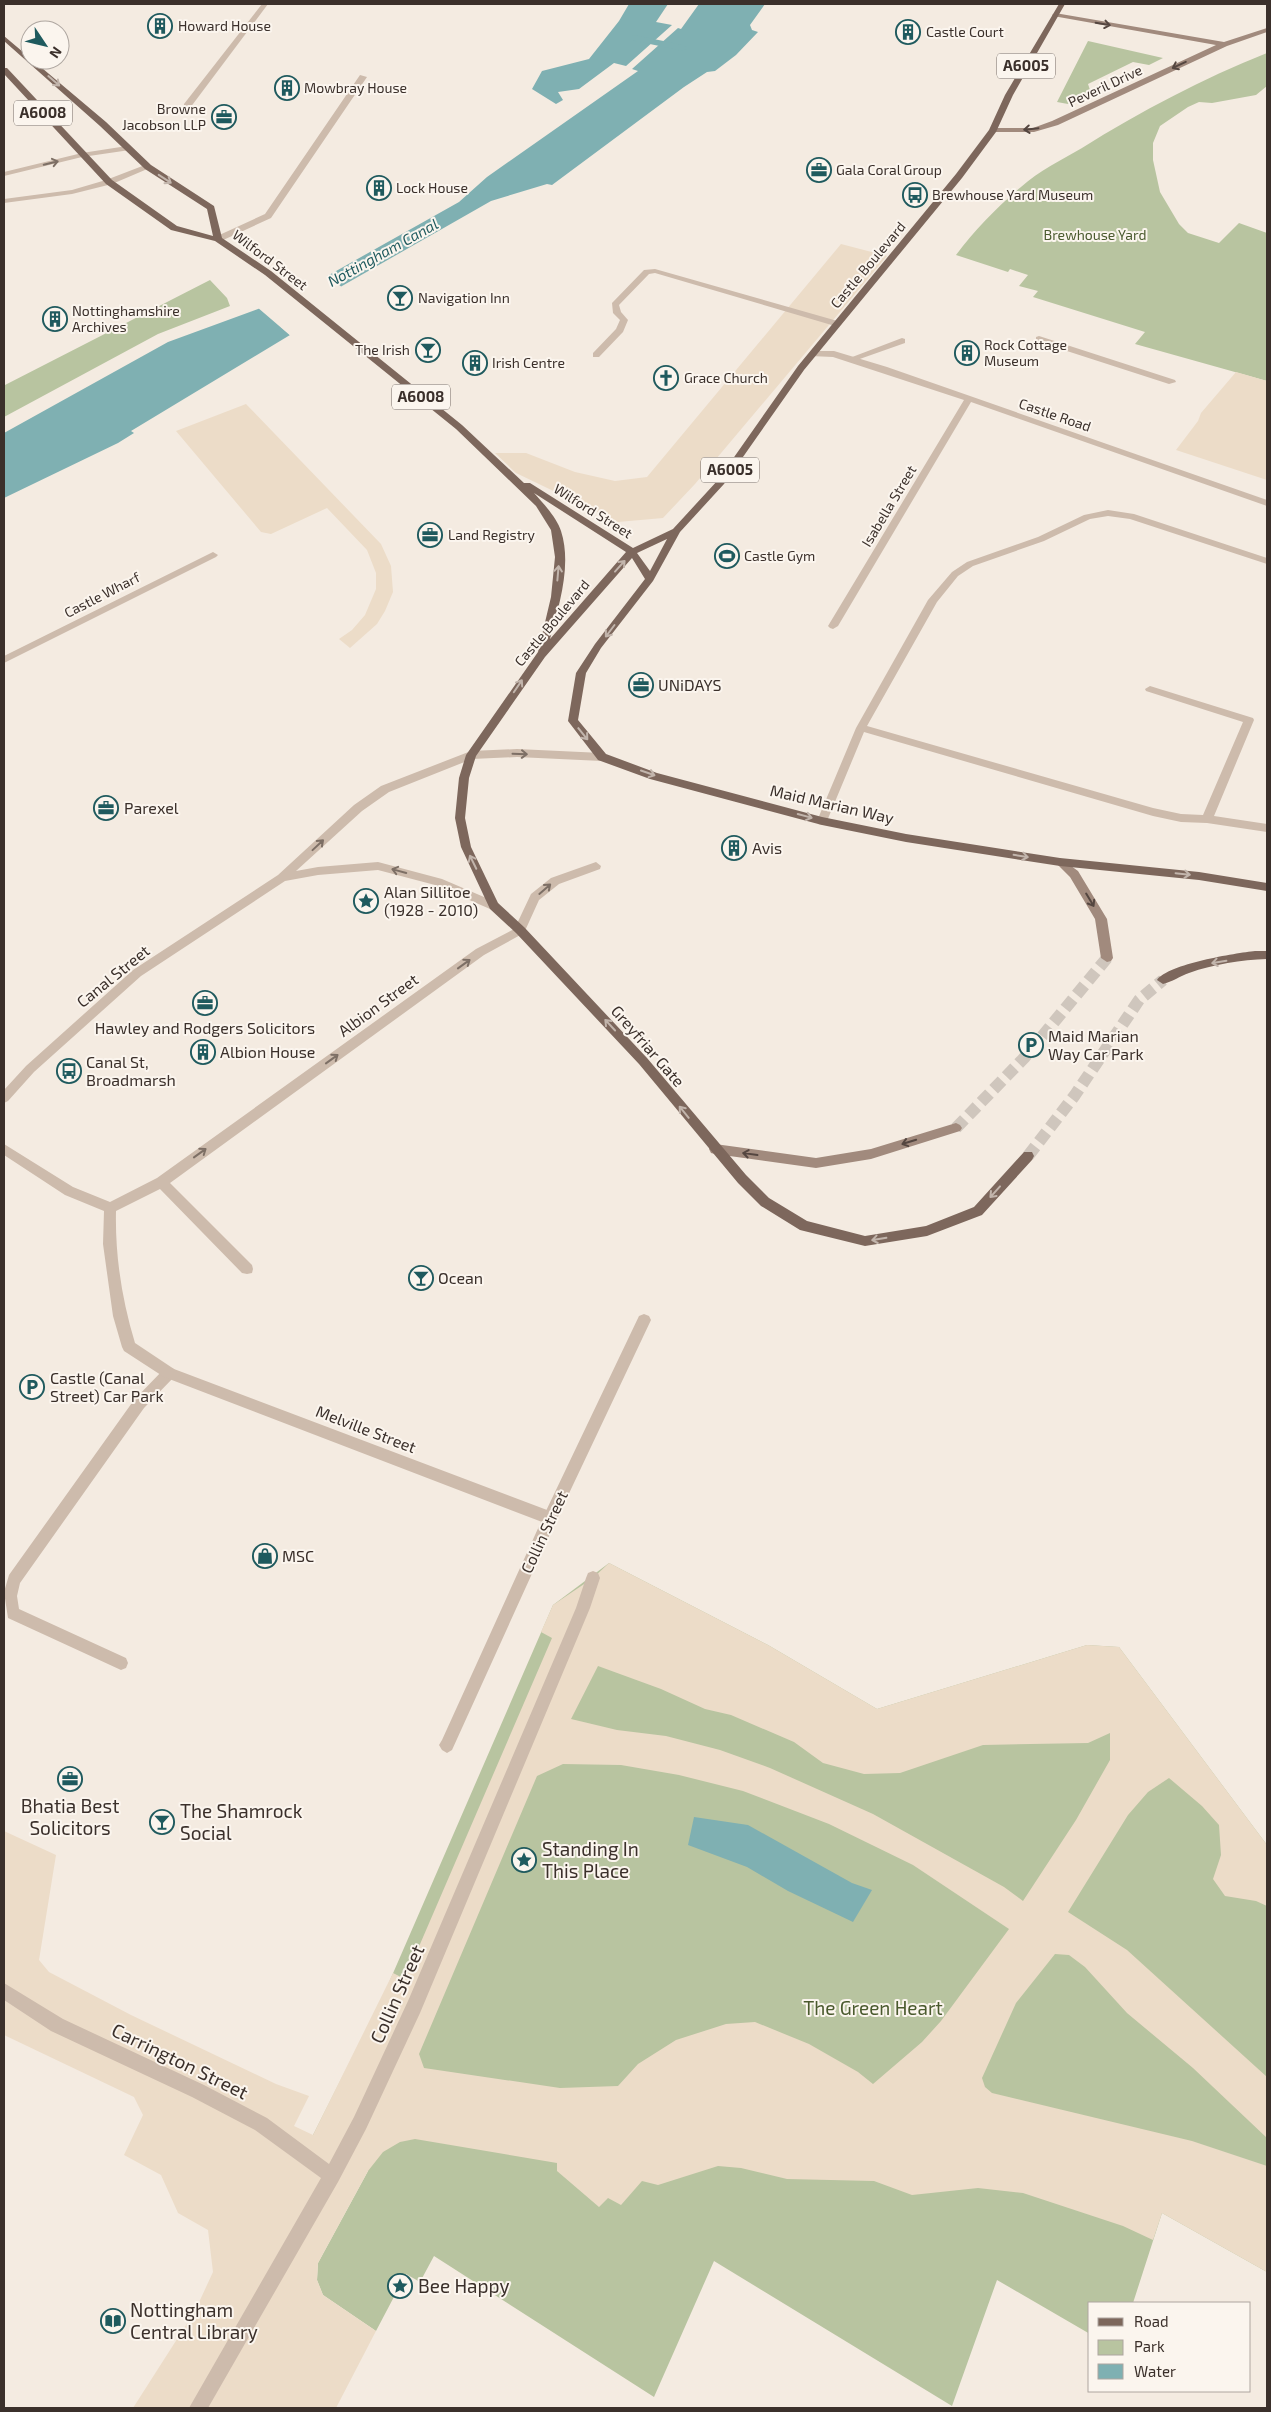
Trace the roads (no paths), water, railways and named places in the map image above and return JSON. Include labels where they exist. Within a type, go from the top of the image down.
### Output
[{"type":"main road","name":"Castle Boulevard","points":[[602,757],[573,721],[582,673],[598,646],[650,578],[676,531],[721,482],[813,354],[960,176],[993,130],[1009,95],[1062,4]]},
{"type":"main road","name":"A6008","points":[[4,38],[103,124],[127,148]]},
{"type":"main road","name":"A6008","points":[[4,70],[82,156],[109,182]]},
{"type":"main road","name":"Wilford Street","points":[[127,148],[148,167],[211,208],[218,239]]},
{"type":"main road","name":"Wilford Street","points":[[109,182],[180,231],[218,239],[278,282],[459,428],[512,476],[539,504],[556,530],[560,557],[556,597],[541,655]]},
{"type":"main road","name":"Wilford Street","points":[[512,476],[632,552],[650,578]]},
{"type":"main road","name":"Castle Boulevard","points":[[471,755],[541,655],[632,552],[676,531]]},
{"type":"main road","name":"Greyfriar Gate","points":[[471,755],[464,778],[460,818],[466,847],[494,906],[520,930],[643,1061],[716,1149],[765,1202],[804,1226],[866,1241],[927,1231],[978,1211],[1028,1156]]},
{"type":"main road","name":"Maid Marian Way","points":[[602,757],[654,776],[822,821],[906,838],[1060,862],[1199,876],[1267,887]]},
{"type":"main road","points":[[1163,980],[1175,973],[1206,964],[1267,956]]},
{"type":"street","points":[[187,106],[265,4]]},
{"type":"street","name":"Peveril Drive","points":[[1055,15],[1224,44]]},
{"type":"street","name":"Peveril Drive","points":[[993,130],[1034,130],[1055,123],[1224,44],[1267,30]]},
{"type":"street","points":[[218,239],[268,216],[363,77]]},
{"type":"street","points":[[4,174],[127,148]]},
{"type":"street","points":[[4,201],[72,192],[109,182],[148,167]]},
{"type":"street","points":[[596,355],[620,330],[624,320],[617,313],[615,305],[647,272],[654,271],[838,324]]},
{"type":"street","points":[[1039,339],[1172,382]]},
{"type":"street","points":[[851,359],[902,341]]},
{"type":"street","name":"Castle Road","points":[[822,343],[834,354]]},
{"type":"street","name":"Castle Road","points":[[813,354],[834,354],[851,359],[1267,503]]},
{"type":"street","name":"Isabella Street","points":[[833,626],[968,400]]},
{"type":"street","points":[[822,821],[861,728],[934,600],[955,574],[970,564],[1001,555],[1050,536],[1086,517],[1108,513],[1131,516],[1267,561]]},
{"type":"street","name":"Castle Wharf","points":[[4,660],[213,555]]},
{"type":"street","points":[[1150,689],[1249,720],[1207,819]]},
{"type":"street","points":[[861,728],[1153,812],[1181,818],[1207,819],[1267,828]]},
{"type":"street","name":"Maid Marian Way","points":[[471,755],[517,753],[602,757]]},
{"type":"street","name":"Canal Street","points":[[4,1098],[30,1069],[137,973],[282,878],[358,808],[385,789],[471,755]]},
{"type":"street","points":[[1060,862],[1074,874],[1101,919],[1107,958]]},
{"type":"street","name":"Canal Street","points":[[282,878],[318,871],[378,866],[438,882],[494,906]]},
{"type":"street","points":[[520,930],[535,898],[555,880],[596,866]]},
{"type":"street","name":"Albion Street","points":[[110,1208],[160,1182],[480,952],[520,930]]},
{"type":"street","points":[[716,1149],[816,1163],[871,1154],[956,1128]]},
{"type":"street","points":[[4,1149],[69,1191],[110,1208]]},
{"type":"street","points":[[160,1182],[247,1269]]},
{"type":"street","name":"Melville Street","points":[[110,1208],[110,1244],[120,1316],[129,1347],[169,1373],[550,1518]]},
{"type":"street","name":"Collin Street","points":[[446,1745],[550,1518],[644,1320]]},
{"type":"street","points":[[121,1663],[13,1613],[10,1596],[14,1580],[138,1404],[169,1373]]},
{"type":"street","name":"Collin Street","points":[[198,2408],[332,2176],[360,2123],[414,2007],[583,1608],[593,1578]]},
{"type":"street","name":"Carrington Street","points":[[4,1991],[58,2025],[198,2091],[260,2124],[332,2176]]},
{"type":"water","points":[[629,4],[668,4],[656,22],[672,25],[626,66],[614,63],[579,89],[558,92],[563,100],[556,104],[532,89],[542,71],[589,59],[619,21]]},
{"type":"water","name":"Nottingham Canal","points":[[699,4],[765,4],[750,25],[752,30],[758,32],[736,55],[715,71],[707,72],[684,87],[552,185],[547,184],[491,201],[342,286],[281,327],[290,335],[131,431],[134,433],[118,443],[4,498],[4,433],[168,342],[258,309],[329,275],[459,202],[487,177],[638,71],[632,69],[678,28],[681,29]]},
{"type":"water","points":[[694,1817],[748,1825],[852,1883],[872,1890],[853,1922],[788,1891],[747,1867],[688,1845]]},
{"type":"waterway","points":[[634,38],[683,48]]},
{"type":"tunnel","points":[[956,1128],[1025,1057],[1107,958]]},
{"type":"tunnel","points":[[1028,1156],[1075,1095],[1139,1000],[1163,980]]},
{"type":"place","name":"Howard House","points":[[160,26]]},
{"type":"place","name":"Castle Court","points":[[908,32]]},
{"type":"place","name":"Mowbray House","points":[[287,88]]},
{"type":"place","name":"Browne Jacobson LLP","points":[[224,117]]},
{"type":"place","name":"Gala Coral Group","points":[[819,170]]},
{"type":"place","name":"Lock House","points":[[379,188]]},
{"type":"place","name":"Brewhouse Yard Museum","points":[[915,195]]},
{"type":"place","name":"Navigation Inn","points":[[400,298]]},
{"type":"place","name":"Nottinghamshire Archives","points":[[55,319]]},
{"type":"place","name":"The Irish","points":[[428,350]]},
{"type":"place","name":"Rock Cottage Museum","points":[[967,353]]},
{"type":"place","name":"Irish Centre","points":[[475,363]]},
{"type":"place","name":"Grace Church","points":[[666,378]]},
{"type":"place","name":"Land Registry","points":[[430,535]]},
{"type":"place","name":"Castle Gym","points":[[727,556]]},
{"type":"place","name":"UNiDAYS","points":[[641,685]]},
{"type":"place","name":"Parexel","points":[[106,808]]},
{"type":"place","name":"Avis","points":[[734,848]]},
{"type":"place","name":"Alan Sillitoe (1928 - 2010)","points":[[366,901]]},
{"type":"place","name":"Hawley and Rodgers Solicitors","points":[[205,1003]]},
{"type":"place","name":"Maid Marian Way Car Park","points":[[1031,1045]]},
{"type":"place","name":"Albion House","points":[[203,1052]]},
{"type":"place","name":"Canal St, Broadmarsh","points":[[69,1071]]},
{"type":"place","name":"Ocean","points":[[421,1278]]},
{"type":"place","name":"Castle (Canal Street) Car Park","points":[[32,1387]]},
{"type":"place","name":"MSC","points":[[265,1556]]},
{"type":"place","name":"Bhatia Best Solicitors","points":[[70,1779]]},
{"type":"place","name":"The Shamrock Social","points":[[162,1822]]},
{"type":"place","name":"Standing In This Place","points":[[524,1860]]},
{"type":"place","name":"Bee Happy","points":[[400,2286]]},
{"type":"place","name":"Nottingham Central Library","points":[[113,2321]]},
{"type":"park label","name":"Brewhouse Yard","points":[[1095,235]]},
{"type":"park label","name":"The Green Heart","points":[[873,2008]]}]
